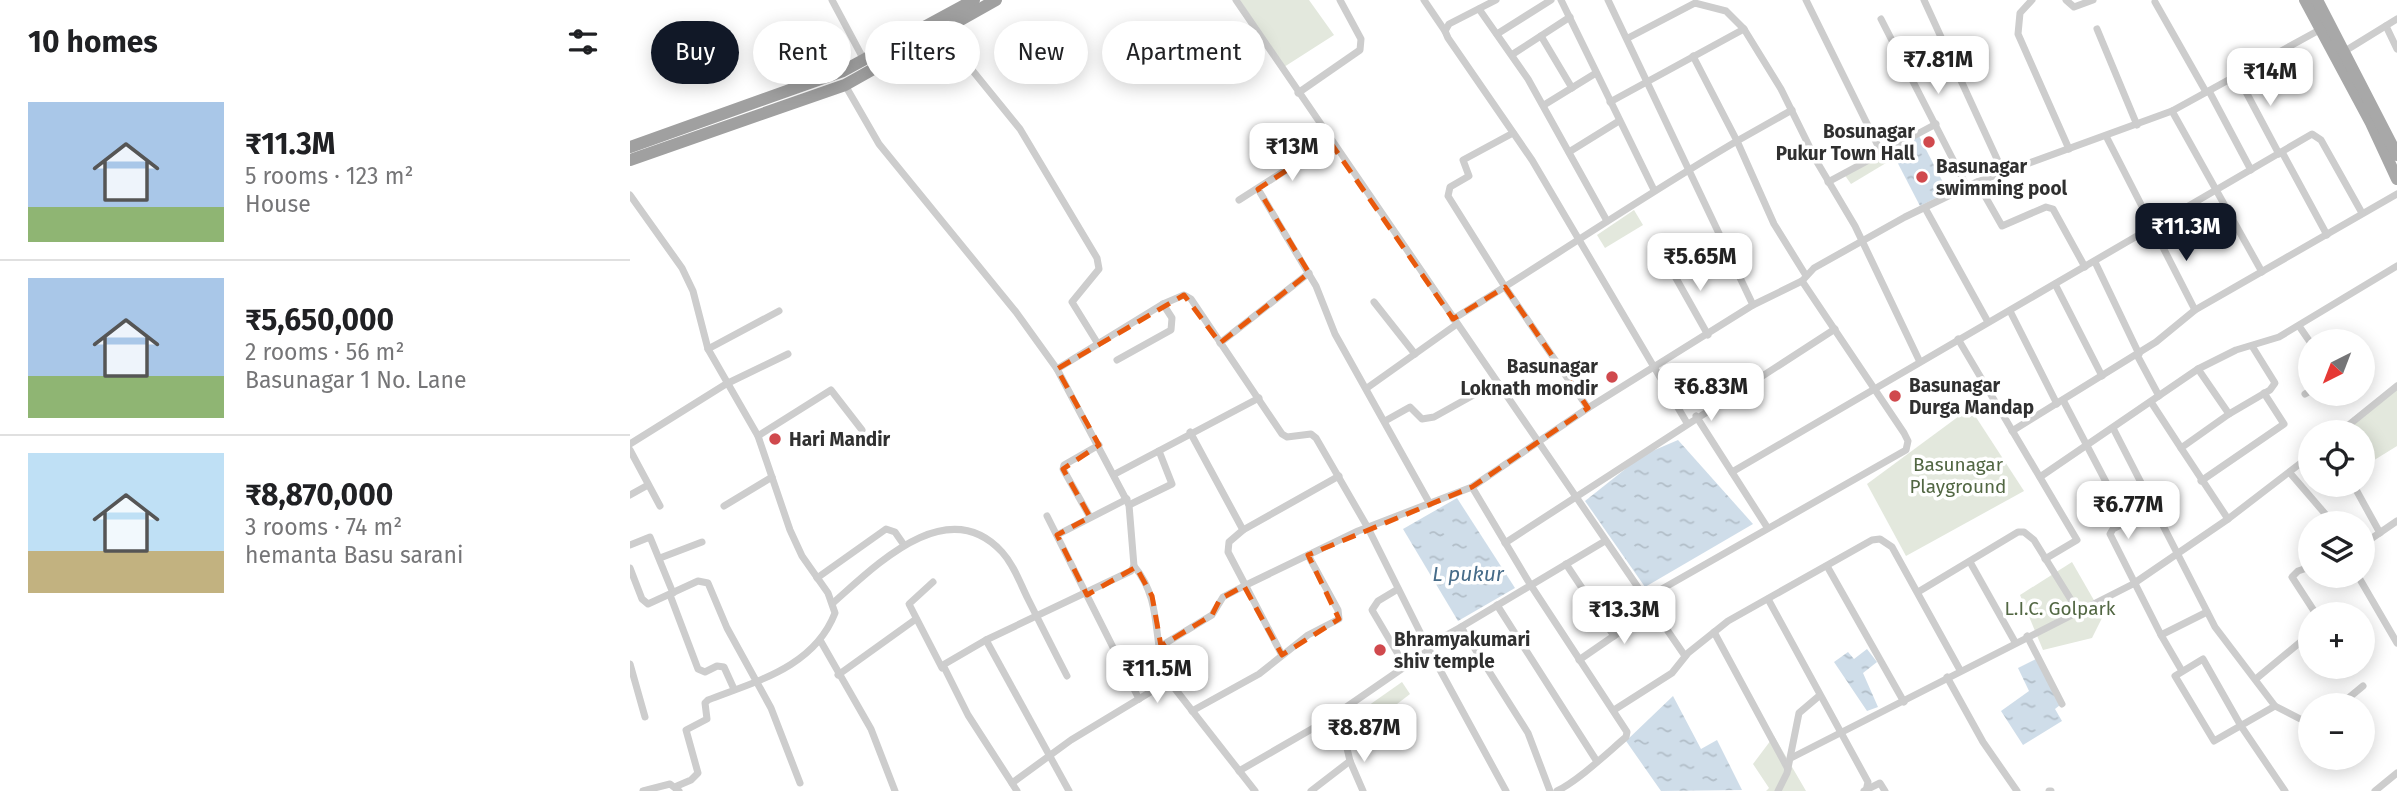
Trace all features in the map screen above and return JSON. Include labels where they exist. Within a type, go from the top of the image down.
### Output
[{"type":"highway","points":[[962,21],[996,0]]},
{"type":"highway","points":[[934,21],[969,1]]},
{"type":"highway","points":[[630,147],[865,60]]},
{"type":"highway","points":[[630,160],[845,85],[865,74]]},
{"type":"main road","points":[[2305,0],[2345,51],[2397,155]]},
{"type":"main road","points":[[2317,0],[2326,26],[2397,179]]},
{"type":"street","points":[[832,0],[865,60]]},
{"type":"street","points":[[1236,0],[1330,142],[1685,656]]},
{"type":"street","points":[[1298,93],[1360,50],[1361,39],[1340,0]]},
{"type":"street","points":[[1424,0],[1513,132],[1688,423]]},
{"type":"street","points":[[1445,31],[1449,24],[1496,0]]},
{"type":"street","points":[[1497,34],[1551,0]]},
{"type":"street","points":[[1561,0],[1654,190]]},
{"type":"street","points":[[1608,0],[1753,306]]},
{"type":"street","points":[[1806,0],[1881,152]]},
{"type":"street","points":[[1925,0],[2003,172]]},
{"type":"street","points":[[2032,0],[2020,13],[2018,34],[2068,149]]},
{"type":"street","points":[[2066,0],[2074,8],[2093,0]]},
{"type":"street","points":[[1628,38],[1694,1],[1726,11],[1744,29],[1792,110],[1862,242],[1919,360]]},
{"type":"street","points":[[2155,2],[2251,170]]},
{"type":"street","points":[[1479,9],[1513,54],[1607,221]]},
{"type":"street","points":[[1513,54],[1570,17]]},
{"type":"street","points":[[1881,19],[1967,187]]},
{"type":"street","points":[[2345,51],[2397,19]]},
{"type":"street","points":[[1161,646],[1212,615],[1223,597],[1244,586],[1357,531],[1472,487],[1588,408],[1654,370],[1753,306],[1925,208],[1977,182],[2172,111],[2326,26]]},
{"type":"street","points":[[2386,26],[2397,48]]},
{"type":"street","points":[[1610,102],[1744,29]]},
{"type":"street","points":[[2097,29],[2137,125]]},
{"type":"street","points":[[1541,36],[1572,88]]},
{"type":"street","points":[[1646,598],[1906,450],[1908,441],[1803,278],[1693,56]]},
{"type":"street","points":[[1544,106],[1596,73]]},
{"type":"street","points":[[2237,75],[2327,236]]},
{"type":"street","points":[[980,80],[1020,129],[1097,258],[1099,269],[1072,302],[1098,344]]},
{"type":"street","points":[[845,85],[886,153],[1016,313],[1057,369],[1100,444],[1128,502],[1134,566],[1152,596],[1166,676],[1255,791]]},
{"type":"street","points":[[1367,388],[1505,287],[1688,169],[1792,110]]},
{"type":"street","points":[[2172,111],[2262,272]]},
{"type":"street","points":[[1569,152],[1619,121]]},
{"type":"street","points":[[1828,182],[1936,124]]},
{"type":"street","points":[[1513,132],[1466,156],[1462,163],[1469,176],[1447,191],[1450,202],[1505,287],[1588,408]]},
{"type":"street","points":[[1732,472],[1919,360],[2010,311],[2216,188],[2315,134],[2362,214]]},
{"type":"street","points":[[2106,136],[2195,310]]},
{"type":"street","points":[[1239,200],[1330,142]]},
{"type":"street","points":[[1977,182],[1996,219],[2003,226],[2046,207],[2053,209],[2085,267]]},
{"type":"street","points":[[1258,189],[1322,296],[1335,334],[1430,504]]},
{"type":"street","points":[[2012,431],[2138,354],[2195,310],[2397,194]]},
{"type":"street","points":[[630,195],[682,268],[693,291],[709,349],[726,384],[758,436],[796,544],[833,603],[835,613],[820,640],[792,665],[708,700],[708,719],[686,730],[698,773],[691,780],[678,789],[670,784],[643,791]]},
{"type":"street","points":[[1925,208],[1988,322]]},
{"type":"street","points":[[2095,262],[2159,396]]},
{"type":"street","points":[[1668,264],[1708,335]]},
{"type":"street","points":[[2040,477],[2198,369],[2299,326],[2397,266]]},
{"type":"street","points":[[1220,342],[1309,273]]},
{"type":"street","points":[[2055,284],[2102,376]]},
{"type":"street","points":[[1057,369],[1163,304],[1179,296],[1188,296],[1282,434],[1287,437],[1311,434],[1316,438],[1368,528],[1428,648],[1506,791]]},
{"type":"street","points":[[1374,302],[1415,354]]},
{"type":"street","points":[[1117,360],[1171,330],[1172,318],[1163,304]]},
{"type":"street","points":[[709,349],[779,311]]},
{"type":"street","points":[[2010,311],[2060,402],[2088,445],[2127,522]]},
{"type":"street","points":[[1505,543],[1576,499],[1696,416],[1835,329]]},
{"type":"street","points":[[1958,339],[2077,540],[2045,559]]},
{"type":"street","points":[[2181,448],[2274,386],[2274,377],[2252,346]]},
{"type":"street","points":[[630,444],[726,384],[788,354]]},
{"type":"street","points":[[2198,369],[2229,414]]},
{"type":"street","points":[[1385,421],[1410,407],[1422,419],[1434,417],[1497,382]]},
{"type":"street","points":[[2355,420],[2397,386]]},
{"type":"street","points":[[758,436],[823,392],[831,390],[862,430]]},
{"type":"street","points":[[2201,481],[2283,425],[2284,421],[2264,393]]},
{"type":"street","points":[[1115,474],[1189,432],[1259,398]]},
{"type":"street","points":[[2151,402],[2228,519]]},
{"type":"street","points":[[1696,416],[1767,527]]},
{"type":"street","points":[[2113,428],[2215,627],[2257,678],[2275,706],[2298,718]]},
{"type":"street","points":[[1189,432],[1243,530]]},
{"type":"street","points":[[1090,517],[1063,469],[1064,465],[1100,444]]},
{"type":"street","points":[[630,450],[660,506]]},
{"type":"street","points":[[1057,535],[1090,517],[1172,484],[1159,451]]},
{"type":"street","points":[[1790,758],[1841,735],[1960,670],[2133,584],[2228,519],[2298,466]]},
{"type":"street","points":[[2290,472],[2323,511]]},
{"type":"street","points":[[1282,655],[1244,586],[1227,546],[1243,530],[1339,476]]},
{"type":"street","points":[[724,506],[772,477]]},
{"type":"street","points":[[630,495],[648,485]]},
{"type":"street","points":[[1472,487],[1530,584],[1625,725],[1626,737],[1596,760],[1576,781],[1557,791]]},
{"type":"street","points":[[2360,497],[2380,533]]},
{"type":"street","points":[[2154,508],[2110,534],[2133,584],[2182,671]]},
{"type":"street","points":[[1047,516],[1139,699]]},
{"type":"street","points":[[2375,536],[2397,520]]},
{"type":"street","points":[[817,578],[886,529],[895,533],[904,545]]},
{"type":"street","points":[[833,603],[904,545],[943,530],[957,529],[982,537],[1002,552],[1011,564],[1067,676]]},
{"type":"street","points":[[1918,592],[2024,532],[2034,540],[2078,611]]},
{"type":"street","points":[[630,545],[650,537],[660,558],[698,669],[705,672],[717,666],[724,667],[734,689]]},
{"type":"street","points":[[1614,710],[1672,673],[1685,656],[1714,632],[1872,540],[1880,539],[1892,547],[1960,670]]},
{"type":"street","points":[[1239,771],[1329,719],[1428,648],[1605,541]]},
{"type":"street","points":[[660,558],[702,542]]},
{"type":"street","points":[[1192,711],[1259,674],[1308,635],[1339,619],[1340,614],[1308,555]]},
{"type":"street","points":[[1970,562],[2015,642]]},
{"type":"street","points":[[1566,564],[1614,636]]},
{"type":"street","points":[[943,669],[945,661],[1036,615],[1087,595],[1125,576],[1134,566]]},
{"type":"street","points":[[1827,566],[1904,702]]},
{"type":"street","points":[[630,568],[642,599],[648,604],[702,580],[708,583],[727,628],[782,734],[800,783]]},
{"type":"street","points":[[2298,571],[2292,577],[2298,586]]},
{"type":"street","points":[[933,582],[909,604],[943,669],[1017,791]]},
{"type":"street","points":[[2365,588],[2397,643]]},
{"type":"street","points":[[1398,589],[1378,601],[1372,610],[1405,666]]},
{"type":"street","points":[[1768,599],[1868,782],[1865,791]]},
{"type":"street","points":[[1497,605],[1596,760]]},
{"type":"street","points":[[1579,660],[1653,609]]},
{"type":"street","points":[[2161,635],[2207,612]]},
{"type":"street","points":[[838,675],[916,619]]},
{"type":"street","points":[[1461,627],[1528,733],[1550,791]]},
{"type":"street","points":[[1714,632],[1788,769]]},
{"type":"street","points":[[2027,636],[2062,704]]},
{"type":"street","points":[[820,640],[871,729],[895,791]]},
{"type":"street","points":[[986,640],[1047,756],[1069,791]]},
{"type":"street","points":[[2257,678],[2298,644]]},
{"type":"street","points":[[2275,706],[2241,726],[2213,740],[2175,678],[2203,659],[2241,726],[2285,791]]},
{"type":"street","points":[[630,664],[645,717]]},
{"type":"street","points":[[1012,783],[1047,756],[1157,688],[1166,676]]},
{"type":"street","points":[[1947,677],[1983,742],[2017,791]]},
{"type":"street","points":[[2355,693],[2363,686]]},
{"type":"street","points":[[1777,791],[1788,769],[1799,713],[1819,696]]},
{"type":"street","points":[[1329,719],[1346,744],[1363,791]]},
{"type":"street","points":[[1311,791],[1350,761]]},
{"type":"street","points":[[2375,791],[2397,773]]},
{"type":"street","points":[[1865,791],[1880,783],[1885,791]]},
{"type":"highlighted area","points":[[1330,142],[1453,319],[1505,287],[1588,408],[1472,487],[1308,555],[1339,619],[1282,655],[1244,586],[1220,599],[1212,615],[1161,646],[1152,596],[1136,567],[1087,595],[1057,535],[1090,517],[1063,469],[1099,445],[1057,369],[1184,295],[1220,343],[1309,273],[1258,189]]},
{"type":"green space","points":[[1240,0],[1309,0],[1334,35],[1284,67],[1265,38],[1265,21],[1254,21]]},
{"type":"green space","points":[[1883,156],[1886,163],[1851,184],[1844,174]]},
{"type":"green space","points":[[1634,210],[1643,225],[1605,248],[1597,235]]},
{"type":"green space","points":[[2397,382],[2397,446],[2375,460],[2375,420],[2351,420],[2368,406],[2375,406],[2375,400]]},
{"type":"green space","name":"Basunagar Playground","points":[[1970,408],[2024,491],[1906,556],[1867,484]]},
{"type":"green space","name":"L.I.C. Golpark","points":[[2072,562],[2103,616],[2092,638],[2043,650],[2020,595]]},
{"type":"green space","points":[[1402,682],[1410,694],[1375,721],[1365,708]]},
{"type":"green space","points":[[1774,736],[1806,791],[1766,791],[1769,788],[1753,764]]},
{"type":"water","name":"Basunagar swimming pool","points":[[1919,136],[1948,192],[1920,206],[1891,150]]},
{"type":"water","points":[[1678,440],[1753,524],[1645,587],[1585,501],[1643,455]]},
{"type":"water","name":"L pukur","points":[[1457,498],[1515,588],[1458,621],[1403,529]]},
{"type":"water","points":[[1867,649],[1877,662],[1863,673],[1878,707],[1867,711],[1834,662],[1848,652],[1854,659]]},
{"type":"water","points":[[2036,659],[2060,705],[2055,709],[2062,721],[2023,745],[2001,711],[2029,691],[2018,668]]},
{"type":"water","points":[[1673,696],[1701,749],[1717,740],[1742,790],[1661,791],[1626,741]]},
{"type":"place","name":"Bosunagar Pukur Town Hall","points":[[1929,142]]},
{"type":"place","name":"Basunagar swimming pool","points":[[1922,177]]},
{"type":"place","name":"Basunagar Loknath mondir","points":[[1612,377]]},
{"type":"place","name":"Basunagar Durga Mandap","points":[[1895,396]]},
{"type":"place","name":"Hari Mandir","points":[[775,439]]},
{"type":"place","name":"Bhramyakumari shiv temple","points":[[1380,650]]}]
